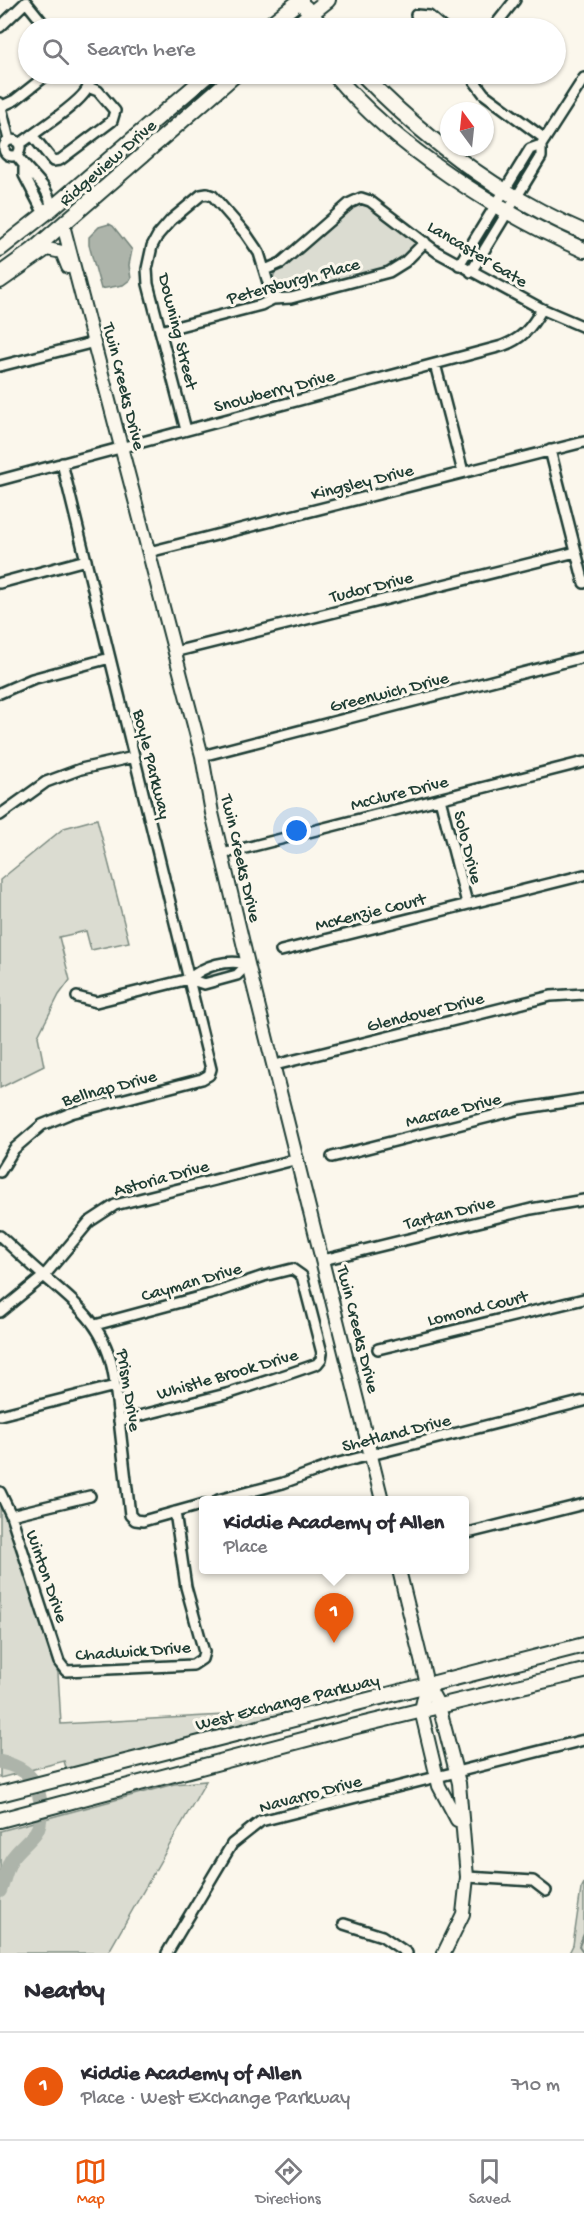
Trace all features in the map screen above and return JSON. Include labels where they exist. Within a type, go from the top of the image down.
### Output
[{"type":"main road","points":[[277,0],[290,18]]},
{"type":"main road","points":[[278,18],[299,0],[314,18]]},
{"type":"main road","points":[[307,18],[328,0]]},
{"type":"main road","name":"Ridgeview Drive","points":[[0,249],[51,209],[197,84]]},
{"type":"main road","name":"Ridgeview Drive","points":[[0,274],[63,225],[225,84]]},
{"type":"main road","points":[[344,84],[399,136],[446,172],[502,208],[584,250]]},
{"type":"main road","points":[[372,84],[432,139],[471,168],[511,194],[584,232]]},
{"type":"main road","points":[[51,209],[63,225]]},
{"type":"main road","name":"West Exchange Parkway","points":[[0,1794],[584,1645]]},
{"type":"main road","points":[[0,1820],[201,1766],[584,1671]]},
{"type":"main road","points":[[195,1744],[201,1766]]},
{"type":"street","points":[[501,18],[515,0]]},
{"type":"street","points":[[0,27],[26,2],[38,18]]},
{"type":"street","points":[[416,15],[431,18]]},
{"type":"street","points":[[459,265],[541,157],[543,142],[584,78]]},
{"type":"street","points":[[9,140],[1,105],[15,100],[35,84]]},
{"type":"street","points":[[476,84],[484,94],[543,142]]},
{"type":"street","points":[[20,144],[81,98],[88,87],[98,91],[115,111],[112,122],[60,160],[53,161],[48,157],[32,135]]},
{"type":"street","points":[[9,140],[20,144]]},
{"type":"street","points":[[9,140],[2,153],[8,157],[17,156]]},
{"type":"street","points":[[471,272],[511,194],[530,149],[543,142]]},
{"type":"street","points":[[17,156],[20,144]]},
{"type":"street","points":[[17,156],[24,168],[33,173],[51,199],[51,209]]},
{"type":"street","name":"Downing Street","points":[[186,430],[148,284],[147,269],[152,246],[171,220],[201,195],[207,194],[213,196],[253,242],[265,270]]},
{"type":"street","name":"Lancaster Gate","points":[[265,270],[281,263],[350,203],[362,198],[370,201],[437,252],[471,272],[542,309],[584,327]]},
{"type":"street","name":"Twin Creeks Drive","points":[[63,225],[202,756],[248,964],[381,1496]]},
{"type":"street","name":"Petersburgh Place","points":[[160,331],[261,305],[273,299],[291,298],[388,272],[405,262],[425,242]]},
{"type":"street","points":[[0,282],[44,251],[51,249],[59,251],[64,256],[84,319],[94,338],[0,366]]},
{"type":"street","points":[[265,270],[273,299]]},
{"type":"street","name":"Snowberry Drive","points":[[0,480],[513,342],[526,334],[542,309]]},
{"type":"street","points":[[435,364],[463,472]]},
{"type":"street","name":"Kingsley Drive","points":[[149,552],[584,442]]},
{"type":"street","points":[[550,450],[584,584]]},
{"type":"street","name":"Boyle Parkway","points":[[62,463],[210,1063],[210,1073]]},
{"type":"street","name":"Tudor Drive","points":[[174,652],[576,552]]},
{"type":"street","points":[[0,583],[86,560]]},
{"type":"street","name":"Greenwich Drive","points":[[202,756],[584,657]]},
{"type":"street","points":[[0,693],[32,679],[110,658]]},
{"type":"street","points":[[0,816],[46,782],[81,769],[134,757]]},
{"type":"street","name":"McClure Drive","points":[[222,854],[584,762]]},
{"type":"street","name":"Solo Drive","points":[[440,799],[466,903]]},
{"type":"street","name":"McKenzie Court","points":[[281,951],[584,874]]},
{"type":"street","points":[[77,997],[96,1002],[189,979],[201,969],[223,963],[234,961],[248,964]]},
{"type":"street","points":[[189,979],[204,984],[237,975],[248,964]]},
{"type":"street","name":"Glendover Drive","points":[[275,1065],[551,996],[584,994]]},
{"type":"street","name":"Bellnap Drive","points":[[0,1172],[14,1149],[42,1125],[71,1113],[202,1079],[210,1073]]},
{"type":"street","name":"Macrae Drive","points":[[332,1157],[520,1109],[584,1099]]},
{"type":"street","name":"Astoria Drive","points":[[0,1311],[44,1276],[83,1228],[98,1215],[115,1205],[298,1159]]},
{"type":"street","name":"Tartan Drive","points":[[323,1260],[531,1209],[584,1200]]},
{"type":"street","name":"Prism Drive","points":[[0,1236],[81,1307],[102,1335],[111,1360],[130,1515],[135,1520],[143,1521],[175,1512]]},
{"type":"street","name":"Cayman Drive","points":[[95,1325],[214,1293],[288,1268],[296,1270]]},
{"type":"street","name":"Whistle Brook Drive","points":[[119,1421],[230,1393],[319,1362],[322,1353],[302,1276],[296,1270]]},
{"type":"street","name":"Lomond Court","points":[[378,1349],[584,1299]]},
{"type":"street","points":[[0,1415],[115,1386]]},
{"type":"street","name":"Shetland Drive","points":[[232,1496],[371,1455],[584,1401]]},
{"type":"street","name":"Winton Drive","points":[[0,1492],[11,1515],[59,1662],[64,1670]]},
{"type":"street","points":[[11,1515],[90,1496]]},
{"type":"street","points":[[469,1533],[584,1504]]},
{"type":"street","points":[[175,1512],[199,1505]]},
{"type":"street","name":"Chadwick Drive","points":[[64,1670],[194,1665],[202,1659],[204,1652],[186,1587],[175,1512]]},
{"type":"street","points":[[400,1574],[427,1684],[439,1706],[459,1787],[467,1877],[463,1914],[444,1953]]},
{"type":"street","points":[[427,1684],[421,1710],[437,1778],[441,1792],[450,1803],[462,1829]]},
{"type":"street","name":"Navarro Drive","points":[[167,1953],[231,1844],[261,1821],[584,1740]]},
{"type":"street","points":[[467,1877],[533,1881],[546,1890]]},
{"type":"street","points":[[344,1924],[382,1936],[407,1953]]},
{"type":"shaded area","points":[[359,202],[366,203],[415,239],[414,250],[393,267],[290,294],[280,293],[273,278],[276,269]]},
{"type":"shaded area","points":[[109,224],[132,250],[129,265],[131,279],[123,285],[101,289],[89,237],[99,227]]},
{"type":"shaded area","points":[[97,819],[129,942],[91,950],[86,931],[59,937],[70,980],[59,995],[38,1036],[44,1066],[0,1088],[0,880],[64,828]]},
{"type":"shaded area","points":[[0,1505],[58,1673],[61,1724],[224,1715],[281,1701],[285,1715],[67,1771],[64,1761],[0,1778]]},
{"type":"shaded area","points":[[206,1781],[108,1953],[0,1953],[0,1831],[174,1784]]},
{"type":"shaded area","points":[[584,1883],[584,1953],[569,1953],[573,1945],[581,1889]]},
{"type":"waterway","points":[[0,1762],[18,1768],[30,1777],[38,1791],[41,1809],[37,1830],[11,1860],[0,1891]]},
{"type":"waterway","points":[[584,1934],[579,1946],[584,1953]]},
{"type":"place","name":"Kiddie Academy of Allen","points":[[334,1643]]}]
